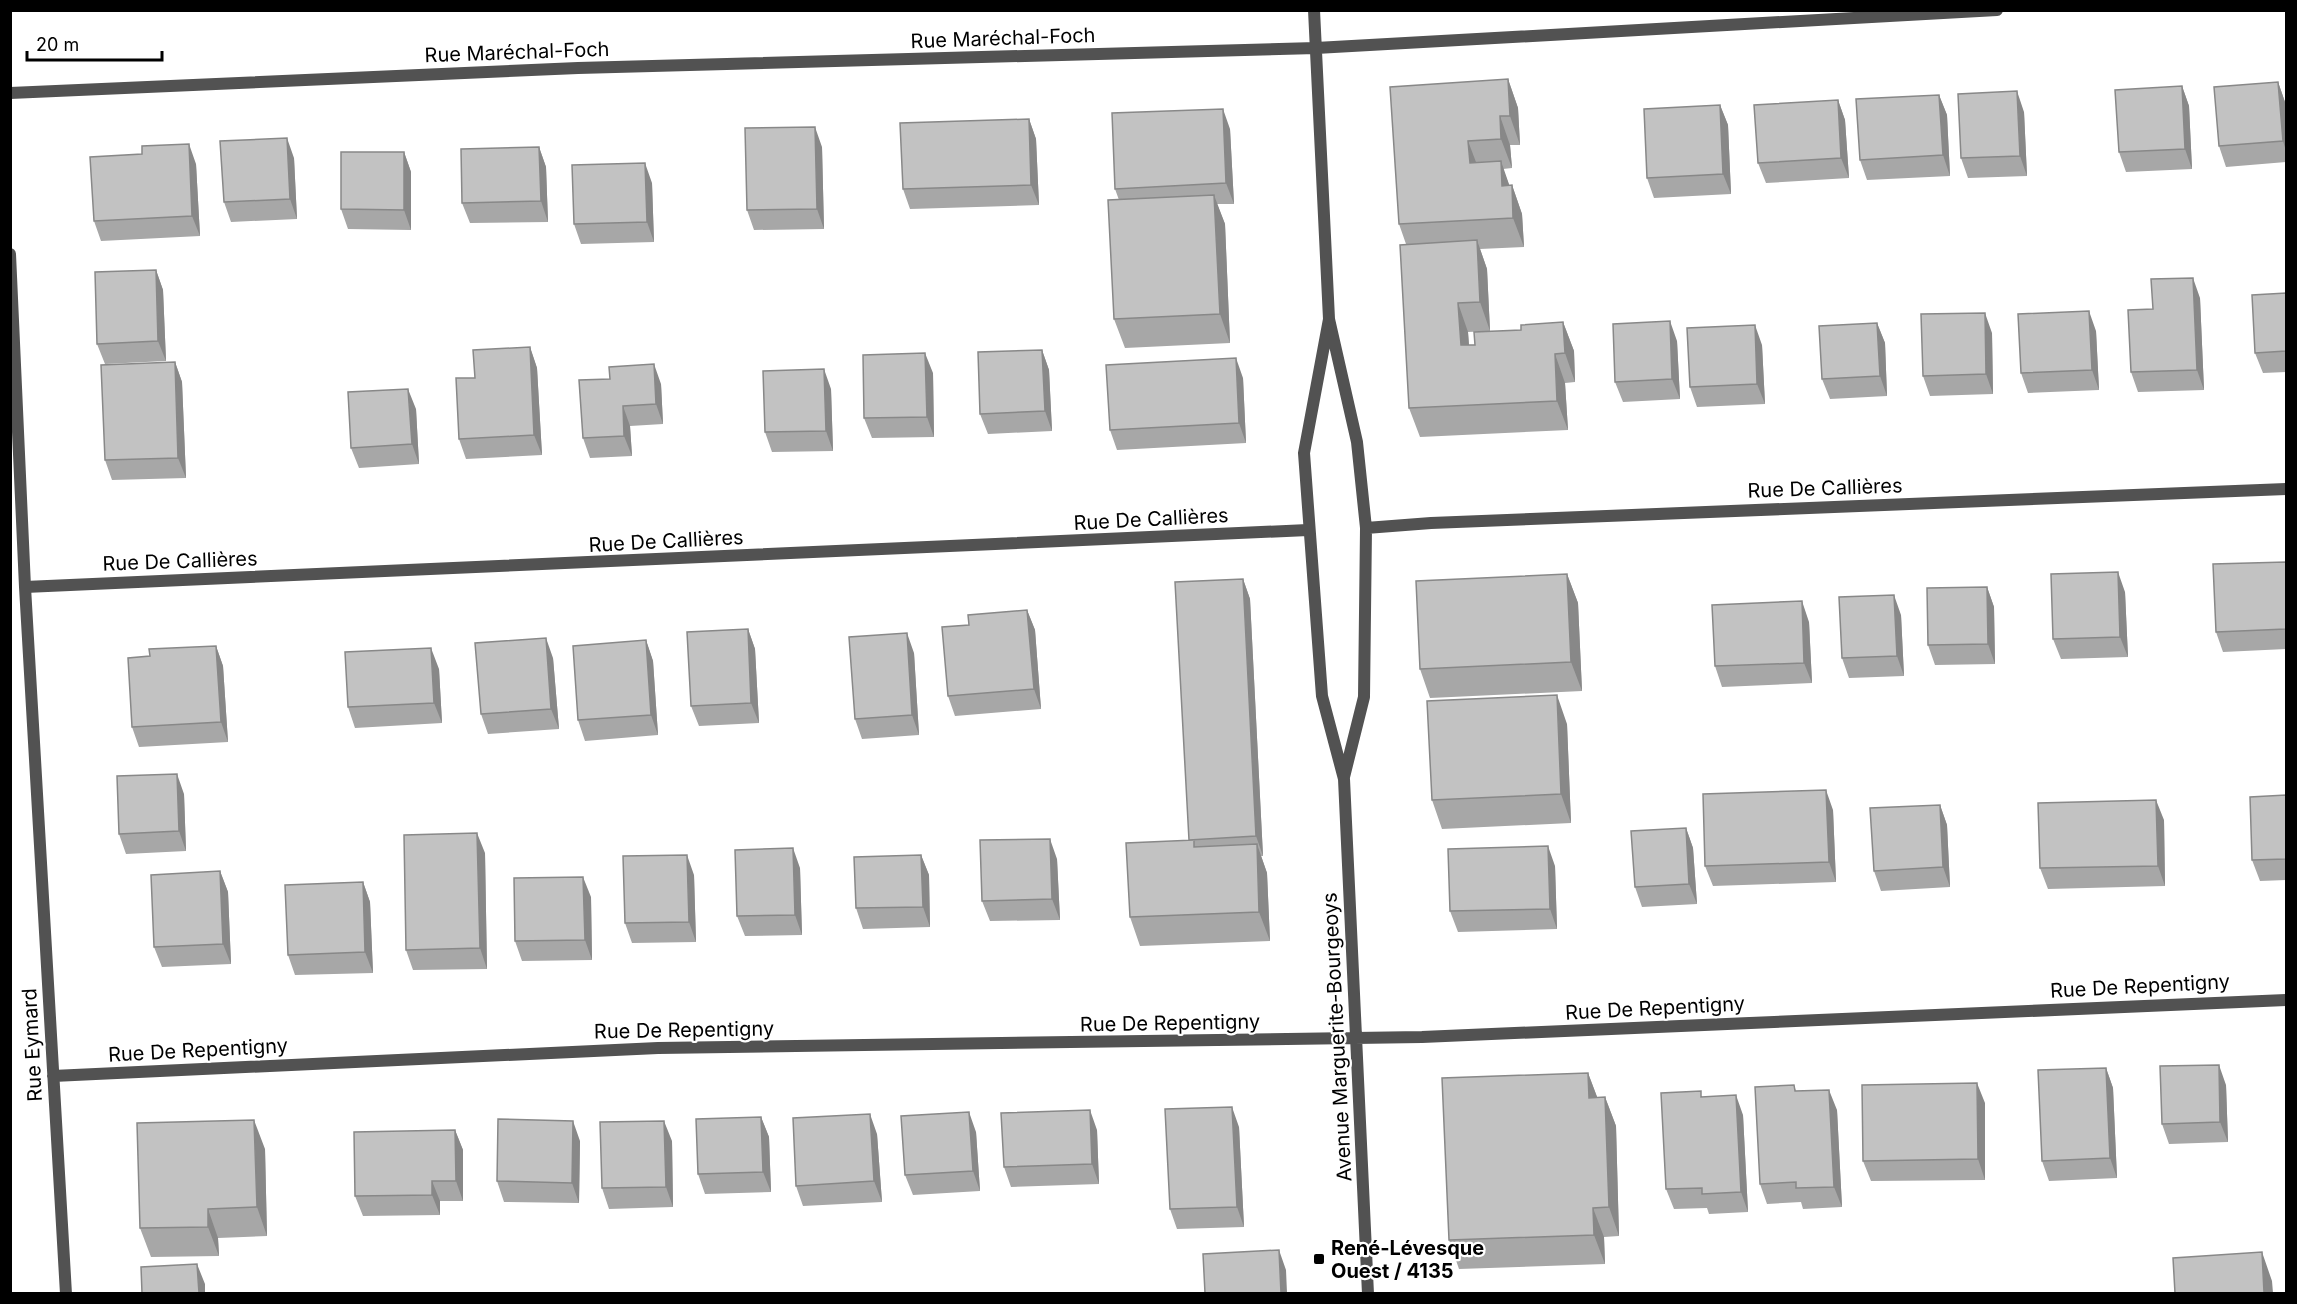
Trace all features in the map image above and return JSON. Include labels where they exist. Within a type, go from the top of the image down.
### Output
[{"type":"street","name":"Avenue Marguerite-Bourgeoys","points":[[1314,10],[1329,319],[1357,442],[1366,528],[1364,697],[1344,779]]},
{"type":"street","name":"Rue Maréchal-Foch","points":[[10,93],[578,68],[1316,48],[1996,10]]},
{"type":"street","name":"Rue Eymard","points":[[10,254],[25,588],[66,1293]]},
{"type":"street","name":"Avenue Marguerite-Bourgeoys","points":[[1329,319],[1304,453],[1322,696],[1344,779],[1368,1293]]},
{"type":"street","name":"Rue De Callières","points":[[1366,528],[2286,489]]},
{"type":"street","name":"Rue De Callières","points":[[25,588],[1308,530]]},
{"type":"street","name":"Rue De Repentigny","points":[[53,1076],[658,1048],[1356,1039],[2286,1000]]},
{"type":"building","points":[[1508,79],[1510,116],[1500,116],[1501,139],[1468,141],[1470,163],[1501,161],[1502,186],[1512,185],[1513,218],[1399,224],[1390,87]]},
{"type":"building","points":[[2278,82],[2283,141],[2219,146],[2214,87]]},
{"type":"building","points":[[2182,86],[2185,149],[2119,152],[2115,90]]},
{"type":"building","points":[[2017,91],[2020,156],[1961,158],[1958,94]]},
{"type":"building","points":[[1939,95],[1943,155],[1860,160],[1856,99]]},
{"type":"building","points":[[1838,100],[1841,158],[1758,163],[1754,105]]},
{"type":"building","points":[[1720,105],[1723,174],[1647,178],[1644,109]]},
{"type":"building","points":[[1223,109],[1226,183],[1115,189],[1112,113]]},
{"type":"building","points":[[1029,119],[1031,185],[903,189],[900,123]]},
{"type":"building","points":[[815,127],[817,209],[747,210],[745,128]]},
{"type":"building","points":[[287,138],[290,199],[224,202],[220,141]]},
{"type":"building","points":[[189,144],[192,216],[94,221],[90,157],[142,154],[142,146]]},
{"type":"building","points":[[539,147],[541,201],[462,203],[461,149]]},
{"type":"building","points":[[341,152],[404,152],[404,210],[341,209]]},
{"type":"building","points":[[645,163],[647,222],[574,224],[572,165]]},
{"type":"building","points":[[1214,195],[1220,314],[1114,319],[1108,200]]},
{"type":"building","points":[[1477,240],[1480,302],[1458,303],[1461,345],[1475,345],[1474,332],[1521,330],[1521,325],[1563,322],[1565,353],[1555,354],[1557,401],[1409,408],[1400,245]]},
{"type":"building","points":[[156,270],[158,341],[97,344],[95,272]]},
{"type":"building","points":[[2193,278],[2197,370],[2131,372],[2128,310],[2153,309],[2151,279]]},
{"type":"building","points":[[2286,293],[2286,351],[2255,353],[2252,295]]},
{"type":"building","points":[[2089,311],[2092,370],[2021,373],[2018,314]]},
{"type":"building","points":[[1985,313],[1986,374],[1923,376],[1921,314]]},
{"type":"building","points":[[1670,321],[1672,379],[1615,382],[1613,324]]},
{"type":"building","points":[[1877,323],[1880,376],[1822,379],[1819,326]]},
{"type":"building","points":[[1755,325],[1757,384],[1690,387],[1687,328]]},
{"type":"building","points":[[530,347],[534,435],[459,439],[456,378],[475,378],[473,350]]},
{"type":"building","points":[[1042,350],[1045,411],[980,414],[978,352]]},
{"type":"building","points":[[925,353],[927,417],[864,418],[863,355]]},
{"type":"building","points":[[1236,358],[1239,423],[1110,430],[1106,365]]},
{"type":"building","points":[[175,362],[178,458],[105,460],[101,365]]},
{"type":"building","points":[[654,364],[656,404],[623,406],[624,436],[583,438],[579,380],[610,379],[609,367]]},
{"type":"building","points":[[824,369],[826,431],[765,432],[763,371]]},
{"type":"building","points":[[408,389],[412,444],[351,448],[348,392]]},
{"type":"building","points":[[2286,562],[2286,629],[2216,632],[2213,564]]},
{"type":"building","points":[[2118,572],[2120,637],[2053,639],[2051,574]]},
{"type":"building","points":[[1567,574],[1571,662],[1420,669],[1416,581]]},
{"type":"building","points":[[1243,579],[1256,836],[1189,840],[1175,582]]},
{"type":"building","points":[[1987,587],[1988,644],[1928,645],[1927,588]]},
{"type":"building","points":[[1894,595],[1897,656],[1842,658],[1839,597]]},
{"type":"building","points":[[1802,601],[1804,663],[1715,666],[1712,605]]},
{"type":"building","points":[[1027,610],[1034,689],[948,696],[942,627],[969,625],[968,615]]},
{"type":"building","points":[[748,629],[751,703],[691,706],[687,632]]},
{"type":"building","points":[[907,633],[912,715],[855,719],[849,637]]},
{"type":"building","points":[[546,638],[551,709],[481,714],[475,643]]},
{"type":"building","points":[[646,640],[651,715],[578,720],[573,646]]},
{"type":"building","points":[[216,646],[221,722],[132,727],[128,658],[150,656],[149,649]]},
{"type":"building","points":[[431,648],[434,703],[348,707],[345,652]]},
{"type":"building","points":[[1557,695],[1561,794],[1432,800],[1427,701]]},
{"type":"building","points":[[177,774],[179,831],[119,834],[117,776]]},
{"type":"building","points":[[1826,790],[1829,862],[1705,866],[1703,794]]},
{"type":"building","points":[[2286,795],[2286,859],[2252,860],[2250,797]]},
{"type":"building","points":[[2156,800],[2158,866],[2040,868],[2038,803]]},
{"type":"building","points":[[1940,805],[1943,867],[1874,871],[1870,808]]},
{"type":"building","points":[[1686,828],[1689,884],[1635,887],[1631,831]]},
{"type":"building","points":[[477,833],[480,948],[406,950],[404,835]]},
{"type":"building","points":[[1050,839],[1052,899],[982,901],[980,840]]},
{"type":"building","points":[[1194,840],[1194,847],[1257,844],[1259,912],[1130,917],[1126,843]]},
{"type":"building","points":[[1548,846],[1550,909],[1450,911],[1448,849]]},
{"type":"building","points":[[793,848],[795,915],[737,916],[735,850]]},
{"type":"building","points":[[687,855],[689,922],[625,923],[623,856]]},
{"type":"building","points":[[921,855],[923,907],[856,908],[854,857]]},
{"type":"building","points":[[220,871],[223,944],[154,947],[151,875]]},
{"type":"building","points":[[583,877],[585,940],[515,941],[514,878]]},
{"type":"building","points":[[363,882],[365,952],[288,955],[285,885]]},
{"type":"building","points":[[2219,1065],[2220,1122],[2162,1124],[2160,1066]]},
{"type":"building","points":[[2106,1068],[2110,1158],[2042,1161],[2038,1070]]},
{"type":"building","points":[[1588,1073],[1589,1098],[1605,1097],[1609,1207],[1593,1208],[1594,1235],[1449,1240],[1442,1078]]},
{"type":"building","points":[[1977,1083],[1978,1159],[1863,1161],[1862,1085]]},
{"type":"building","points":[[1794,1085],[1795,1091],[1829,1090],[1834,1187],[1796,1188],[1796,1182],[1760,1184],[1755,1087]]},
{"type":"building","points":[[1701,1091],[1701,1097],[1736,1095],[1741,1192],[1702,1194],[1702,1188],[1666,1189],[1661,1093]]},
{"type":"building","points":[[1232,1107],[1237,1207],[1170,1209],[1165,1109]]},
{"type":"building","points":[[1090,1110],[1092,1164],[1004,1167],[1001,1113]]},
{"type":"building","points":[[969,1112],[973,1171],[905,1175],[901,1116]]},
{"type":"building","points":[[870,1114],[874,1181],[796,1186],[793,1118]]},
{"type":"building","points":[[761,1117],[763,1172],[698,1174],[696,1119]]},
{"type":"building","points":[[498,1119],[573,1121],[572,1183],[497,1181]]},
{"type":"building","points":[[254,1120],[257,1207],[208,1209],[208,1227],[140,1228],[137,1123]]},
{"type":"building","points":[[664,1121],[666,1187],[602,1188],[600,1122]]},
{"type":"building","points":[[455,1130],[456,1181],[432,1181],[432,1195],[355,1196],[354,1132]]},
{"type":"building","points":[[1279,1250],[1281,1293],[1205,1293],[1203,1254]]},
{"type":"building","points":[[2262,1252],[2264,1293],[2175,1293],[2173,1258]]},
{"type":"building","points":[[197,1264],[199,1293],[142,1293],[141,1267]]},
{"type":"place","name":"René-Lévesque Ouest / 4135","points":[[1319,1259]]}]
